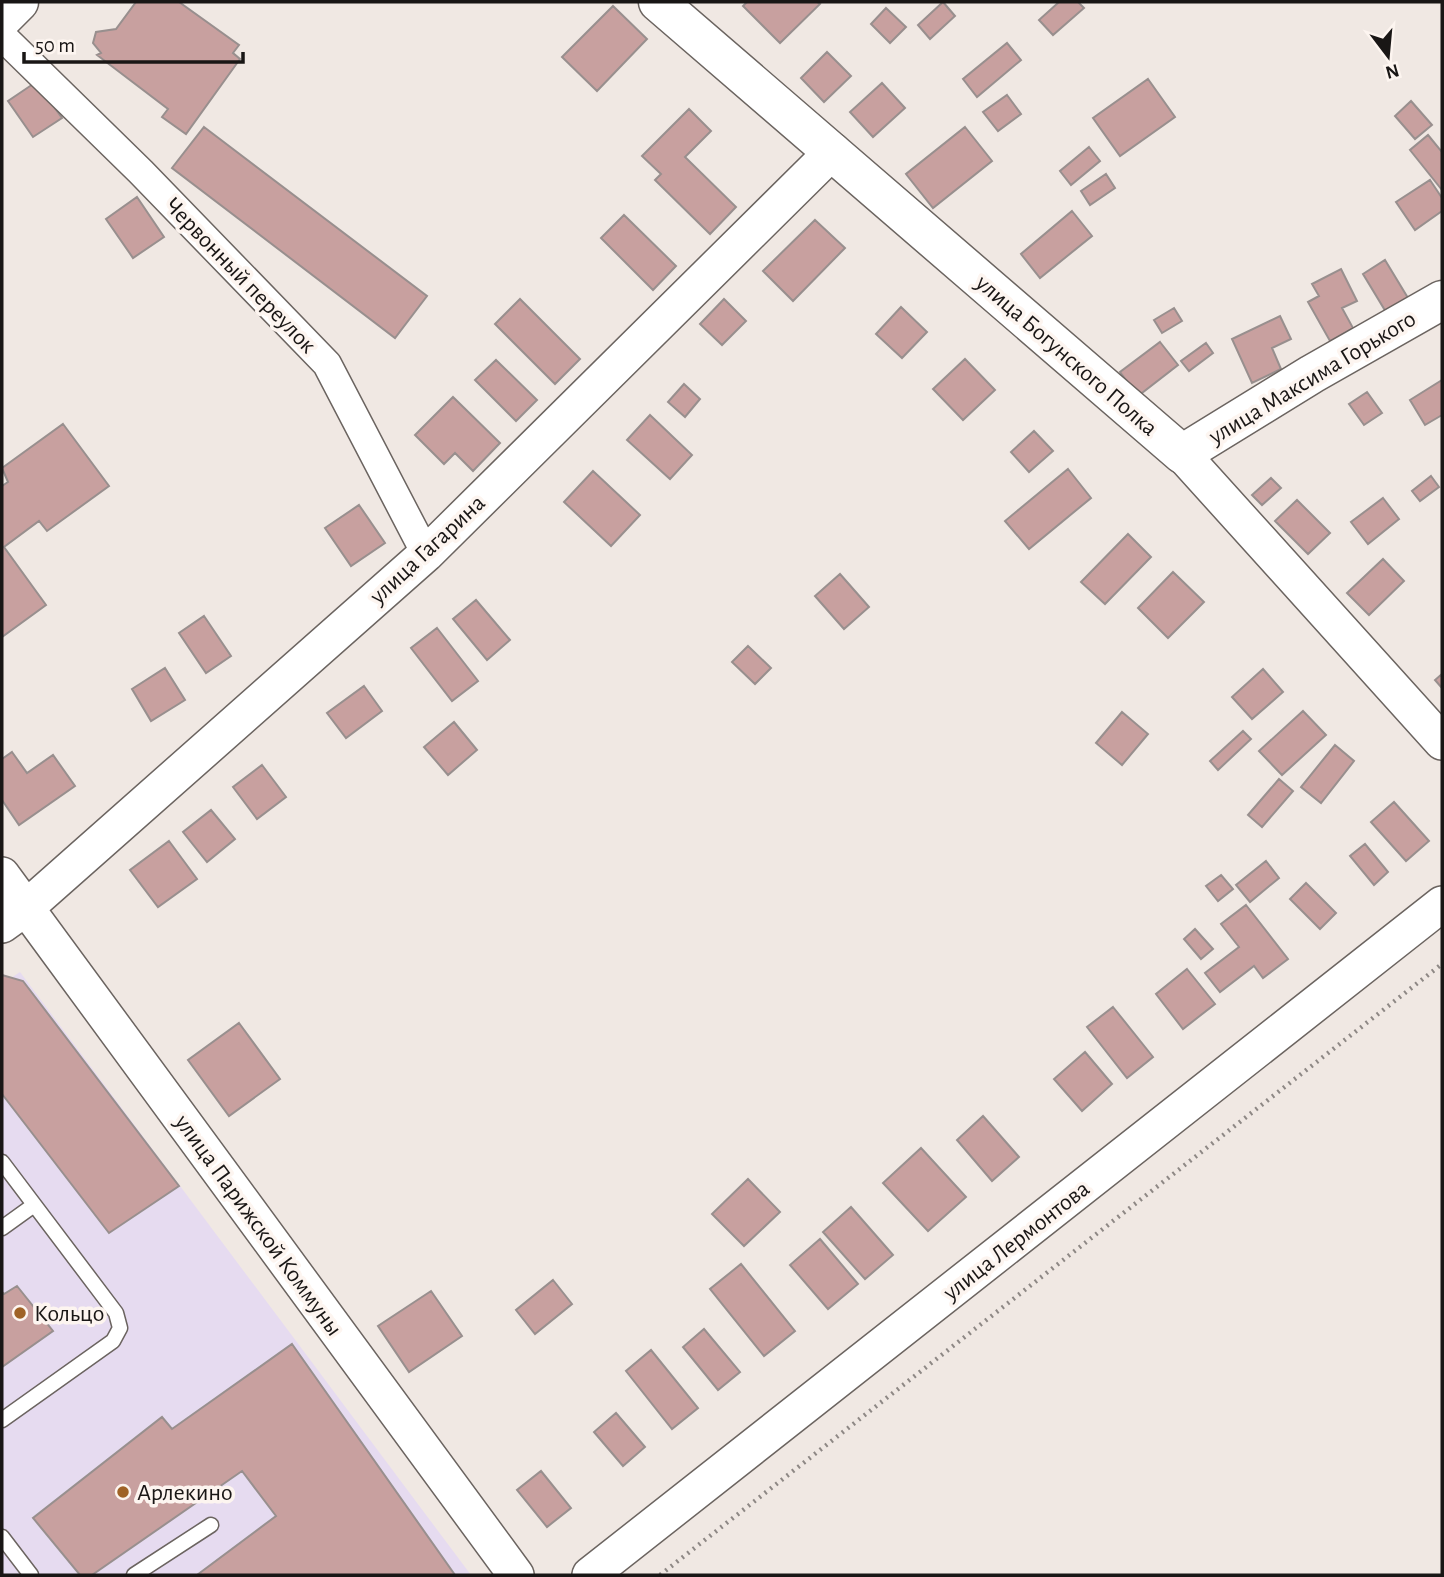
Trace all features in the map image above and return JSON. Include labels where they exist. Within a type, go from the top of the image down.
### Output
[{"type":"main road","points":[[2,19],[19,2]]},
{"type":"main road","name":"улица Богунского Полка","points":[[658,2],[1182,454]]},
{"type":"main road","name":"улица Максима Горького","points":[[1182,454],[1312,374],[1442,300]]},
{"type":"street","name":"Червонный переулок","points":[[2,36],[141,172],[327,364],[426,554]]},
{"type":"street","name":"улица Гагарина","points":[[14,916],[426,554],[833,151]]},
{"type":"street","name":"улица Богунского Полка","points":[[1182,454],[1442,743]]},
{"type":"street","name":"улица Парижской Коммуны","points":[[2,875],[14,916],[516,1575]]},
{"type":"street","name":"улица Лермонтова","points":[[590,1575],[1442,904]]},
{"type":"lane","points":[[2,1161],[116,1313],[120,1328],[113,1341],[2,1420]]},
{"type":"lane","points":[[2,1228],[34,1205]]},
{"type":"lane","points":[[134,1575],[211,1525]]},
{"type":"lane","points":[[2,1537],[31,1575]]},
{"type":"path","points":[[660,1575],[1442,964]]},
{"type":"shaded area","points":[[20,972],[471,1575],[2,1575],[2,984]]},
{"type":"building","points":[[136,2],[179,2],[239,45],[233,53],[240,59],[186,134],[162,117],[168,109],[97,55],[101,53],[93,43],[96,32],[116,29]]},
{"type":"building","points":[[747,2],[820,4],[780,43],[743,6]]},
{"type":"building","points":[[943,2],[955,16],[930,39],[918,25]]},
{"type":"building","points":[[1059,2],[1078,2],[1084,8],[1053,35],[1039,20]]},
{"type":"building","points":[[613,6],[647,39],[597,91],[562,57]]},
{"type":"building","points":[[886,8],[906,27],[890,43],[871,24]]},
{"type":"building","points":[[1007,43],[1021,60],[977,97],[963,79]]},
{"type":"building","points":[[827,52],[851,76],[824,102],[801,78]]},
{"type":"building","points":[[1148,79],[1175,117],[1120,156],[1093,118]]},
{"type":"building","points":[[36,82],[62,118],[33,137],[8,101]]},
{"type":"building","points":[[882,83],[905,108],[873,137],[850,112]]},
{"type":"building","points":[[1007,95],[1021,114],[998,131],[983,112]]},
{"type":"building","points":[[1411,101],[1432,125],[1415,139],[1395,116]]},
{"type":"building","points":[[689,109],[711,131],[685,157],[736,207],[710,234],[655,180],[661,174],[642,156]]},
{"type":"building","points":[[204,127],[427,296],[395,338],[172,168]]},
{"type":"building","points":[[965,127],[992,161],[933,208],[906,174]]},
{"type":"building","points":[[1428,135],[1442,152],[1442,190],[1410,150]]},
{"type":"building","points":[[1089,147],[1100,161],[1071,185],[1060,171]]},
{"type":"building","points":[[1106,174],[1115,188],[1090,205],[1081,191]]},
{"type":"building","points":[[1430,180],[1442,198],[1442,211],[1415,230],[1396,202]]},
{"type":"building","points":[[137,197],[164,237],[133,258],[106,219]]},
{"type":"building","points":[[1072,211],[1092,236],[1040,278],[1021,254]]},
{"type":"building","points":[[624,215],[676,266],[653,290],[601,238]]},
{"type":"building","points":[[815,220],[845,248],[793,301],[763,271]]},
{"type":"building","points":[[1385,260],[1408,298],[1386,312],[1363,274]]},
{"type":"building","points":[[1341,269],[1357,301],[1342,308],[1353,328],[1330,341],[1308,302],[1319,296],[1312,284]]},
{"type":"building","points":[[520,299],[580,359],[555,384],[495,324]]},
{"type":"building","points":[[724,299],[746,321],[722,345],[700,324]]},
{"type":"building","points":[[901,307],[927,332],[902,358],[876,334]]},
{"type":"building","points":[[1174,308],[1182,321],[1162,333],[1154,320]]},
{"type":"building","points":[[1280,316],[1291,339],[1272,348],[1281,369],[1252,383],[1232,339]]},
{"type":"building","points":[[1160,342],[1178,365],[1138,396],[1120,372]]},
{"type":"building","points":[[1206,343],[1213,353],[1189,371],[1181,361]]},
{"type":"building","points":[[965,359],[995,390],[963,420],[933,389]]},
{"type":"building","points":[[496,360],[537,400],[516,421],[475,380]]},
{"type":"building","points":[[1442,380],[1442,415],[1425,425],[1410,400]]},
{"type":"building","points":[[684,384],[700,399],[685,417],[668,402]]},
{"type":"building","points":[[1367,392],[1382,413],[1364,425],[1349,404]]},
{"type":"building","points":[[453,397],[500,443],[473,471],[455,453],[444,464],[415,435]]},
{"type":"building","points":[[650,415],[692,455],[670,479],[627,440]]},
{"type":"building","points":[[63,424],[109,486],[47,531],[39,521],[4,547],[46,605],[2,637],[2,486],[8,482],[2,468]]},
{"type":"building","points":[[1034,431],[1053,451],[1029,472],[1011,452]]},
{"type":"building","points":[[1068,469],[1091,498],[1029,549],[1005,521]]},
{"type":"building","points":[[593,471],[640,515],[611,546],[564,502]]},
{"type":"building","points":[[1431,476],[1439,487],[1420,501],[1412,491]]},
{"type":"building","points":[[1271,478],[1281,488],[1262,505],[1252,495]]},
{"type":"building","points":[[1383,498],[1399,519],[1368,544],[1351,522]]},
{"type":"building","points":[[1297,500],[1330,533],[1308,554],[1275,521]]},
{"type":"building","points":[[359,505],[385,543],[351,566],[325,528]]},
{"type":"building","points":[[1128,534],[1151,557],[1105,604],[1081,582]]},
{"type":"building","points":[[1383,559],[1404,581],[1369,615],[1347,593]]},
{"type":"building","points":[[1173,572],[1204,602],[1168,638],[1138,608]]},
{"type":"building","points":[[840,574],[869,607],[844,629],[815,596]]},
{"type":"building","points":[[476,600],[510,640],[487,660],[453,619]]},
{"type":"building","points":[[204,616],[231,656],[206,673],[179,633]]},
{"type":"building","points":[[437,628],[478,681],[452,701],[411,648]]},
{"type":"building","points":[[748,646],[771,668],[755,684],[732,662]]},
{"type":"building","points":[[165,668],[185,700],[151,721],[132,689]]},
{"type":"building","points":[[1263,669],[1283,692],[1252,719],[1232,697]]},
{"type":"building","points":[[1442,674],[1442,688],[1435,680]]},
{"type":"building","points":[[364,686],[382,711],[346,738],[327,713]]},
{"type":"building","points":[[1303,711],[1326,735],[1282,775],[1259,751]]},
{"type":"building","points":[[1122,712],[1148,734],[1122,765],[1096,743]]},
{"type":"building","points":[[454,722],[477,750],[448,775],[424,747]]},
{"type":"building","points":[[1243,731],[1251,739],[1218,770],[1210,761]]},
{"type":"building","points":[[1335,745],[1354,761],[1321,803],[1301,787]]},
{"type":"building","points":[[12,752],[27,773],[53,755],[75,786],[19,825],[2,800],[2,759]]},
{"type":"building","points":[[262,765],[286,797],[257,819],[233,787]]},
{"type":"building","points":[[1279,779],[1293,791],[1262,827],[1248,815]]},
{"type":"building","points":[[1394,802],[1429,841],[1406,861],[1371,822]]},
{"type":"building","points":[[211,810],[235,839],[207,862],[183,832]]},
{"type":"building","points":[[169,841],[197,879],[158,907],[130,870]]},
{"type":"building","points":[[1365,844],[1388,872],[1374,885],[1350,856]]},
{"type":"building","points":[[1266,861],[1279,878],[1250,902],[1236,885]]},
{"type":"building","points":[[1221,875],[1233,889],[1218,901],[1206,886]]},
{"type":"building","points":[[1306,883],[1336,913],[1320,929],[1290,899]]},
{"type":"building","points":[[1246,905],[1288,959],[1263,978],[1254,966],[1220,992],[1205,973],[1239,947],[1221,924]]},
{"type":"building","points":[[1195,929],[1213,949],[1201,959],[1184,939]]},
{"type":"building","points":[[1187,969],[1215,1004],[1183,1029],[1156,994]]},
{"type":"building","points":[[2,975],[23,981],[179,1186],[109,1233],[2,1094]]},
{"type":"building","points":[[1113,1007],[1153,1057],[1127,1078],[1087,1027]]},
{"type":"building","points":[[239,1023],[280,1079],[229,1116],[188,1060]]},
{"type":"building","points":[[1085,1052],[1112,1084],[1082,1111],[1054,1079]]},
{"type":"building","points":[[983,1116],[1019,1157],[992,1181],[957,1140]]},
{"type":"building","points":[[921,1148],[966,1197],[928,1231],[883,1183]]},
{"type":"building","points":[[748,1179],[780,1212],[744,1246],[712,1214]]},
{"type":"building","points":[[851,1207],[893,1255],[865,1279],[823,1232]]},
{"type":"building","points":[[820,1239],[858,1284],[828,1309],[790,1265]]},
{"type":"building","points":[[741,1264],[795,1331],[764,1356],[710,1289]]},
{"type":"building","points":[[553,1280],[572,1304],[535,1334],[516,1310]]},
{"type":"building","name":"Кольцо","points":[[17,1286],[53,1331],[2,1367],[2,1292],[4,1294]]},
{"type":"building","points":[[431,1291],[462,1336],[409,1372],[378,1326]]},
{"type":"building","points":[[704,1329],[740,1372],[718,1390],[683,1347]]},
{"type":"building","points":[[292,1344],[455,1575],[197,1575],[276,1516],[242,1471],[92,1575],[80,1575],[33,1518],[162,1417],[172,1429]]},
{"type":"building","points":[[651,1350],[698,1408],[672,1429],[626,1371]]},
{"type":"building","points":[[616,1413],[645,1447],[623,1466],[594,1432]]},
{"type":"building","points":[[541,1471],[571,1508],[547,1527],[517,1490]]},
{"type":"place","name":"Кольцо","points":[[20,1313]]},
{"type":"place","name":"Арлекино","points":[[123,1492]]}]
